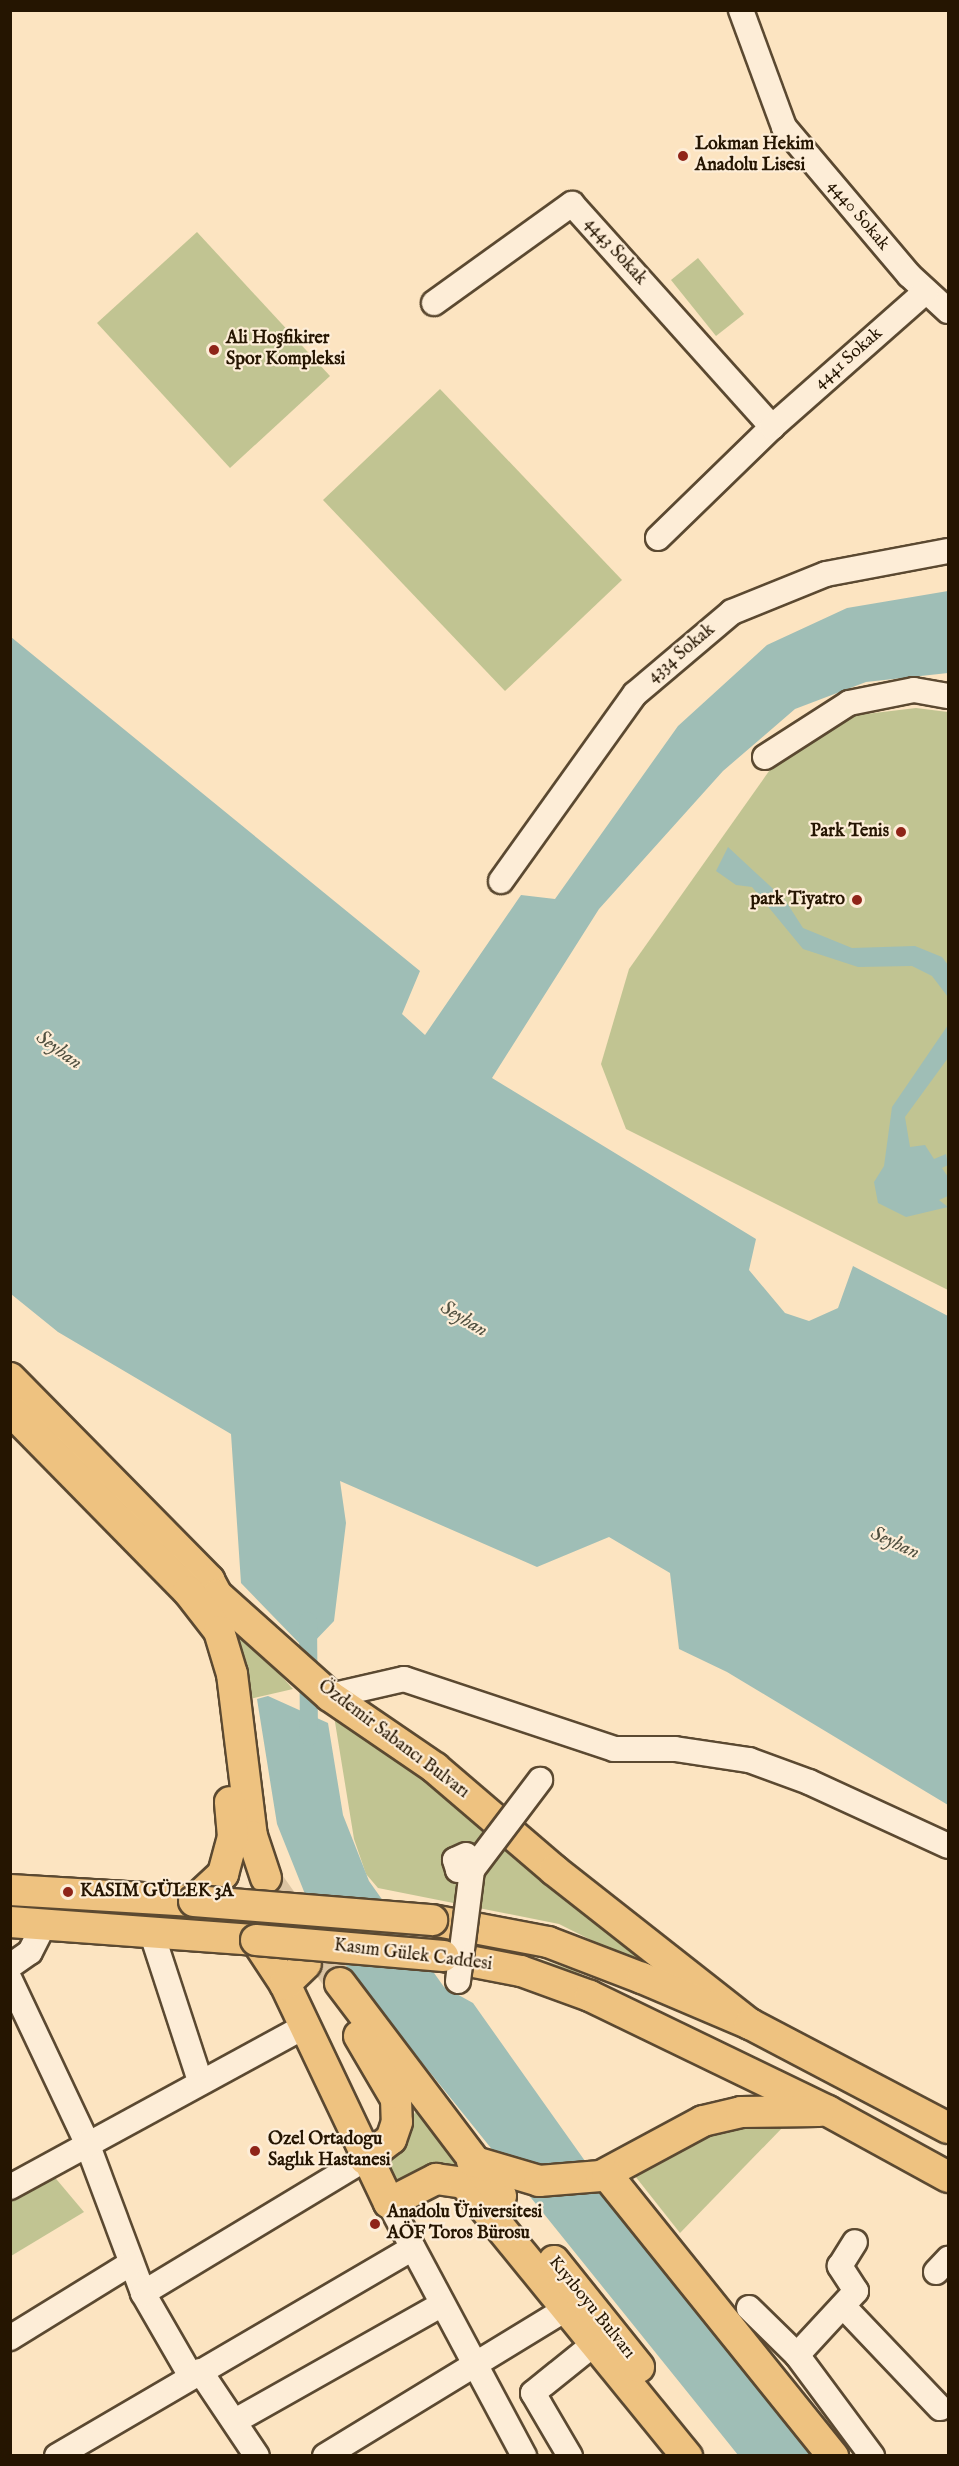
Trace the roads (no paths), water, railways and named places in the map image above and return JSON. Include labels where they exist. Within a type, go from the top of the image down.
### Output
[{"type":"main road","name":"Özdemir Sabancı Bulvarı","points":[[10,1378],[209,1580],[205,1596],[232,1674],[252,1836],[266,1878]]},
{"type":"main road","name":"Özdemir Sabancı Bulvarı","points":[[10,1410],[205,1596],[330,1696],[435,1768],[554,1870],[750,2024]]},
{"type":"main road","points":[[194,1901],[223,1874],[233,1838],[219,1668],[205,1596]]},
{"type":"main road","name":"Kasım Gülek Caddesi","points":[[10,1890],[194,1901],[432,1920],[548,1942],[750,2024],[948,2128]]},
{"type":"main road","name":"Kasım Gülek Caddesi","points":[[10,1922],[256,1940],[305,1965],[450,1968],[554,1982],[828,2111],[948,2177]]},
{"type":"main road","points":[[256,1940],[305,1965],[305,2026],[365,2159],[389,2203],[436,2179],[464,2183],[687,2456]]},
{"type":"main road","points":[[365,2159],[391,2139],[398,2122],[396,2099],[353,2026],[340,1983],[472,2160],[513,2176],[555,2181],[604,2176],[703,2121],[741,2112],[828,2111]]},
{"type":"main road","name":"Kıyıboyu Bulvarı","points":[[472,2160],[710,2456]]},
{"type":"main road","points":[[604,2176],[833,2456]]},
{"type":"street","name":"4440 Sokak","points":[[741,10],[783,127],[926,291],[948,311]]},
{"type":"street","name":"4443 Sokak","points":[[434,303],[572,204],[772,427]]},
{"type":"street","name":"4441 Sokak","points":[[658,538],[772,427],[926,291]]},
{"type":"street","name":"4334 Sokak","points":[[501,881],[635,694],[732,612],[826,574],[948,551]]},
{"type":"street","points":[[765,757],[849,703],[914,690],[948,696]]},
{"type":"street","points":[[330,1696],[404,1679],[614,1749],[675,1749],[749,1760],[809,1782],[948,1846]]},
{"type":"street","points":[[450,1968],[472,1870],[540,1780]]},
{"type":"street","points":[[10,1965],[30,1952],[45,1923]]},
{"type":"street","points":[[152,1931],[200,2080]]},
{"type":"street","points":[[10,1980],[87,2143],[130,2264],[143,2293],[196,2374],[235,2421],[257,2456]]},
{"type":"street","points":[[10,2187],[200,2080],[305,2026]]},
{"type":"street","points":[[143,2293],[365,2159]]},
{"type":"street","points":[[389,2203],[473,2368],[524,2456]]},
{"type":"street","points":[[797,2355],[856,2291],[840,2266],[855,2242]]},
{"type":"street","points":[[57,2456],[413,2248]]},
{"type":"street","points":[[10,2338],[130,2264]]},
{"type":"street","points":[[235,2421],[441,2305]]},
{"type":"street","points":[[843,2306],[940,2408]]},
{"type":"street","points":[[749,2308],[797,2355],[872,2456]]},
{"type":"street","points":[[325,2456],[473,2368],[566,2309]]},
{"type":"street","points":[[570,2456],[533,2393],[594,2344]]},
{"type":"water","name":"Seyhan","points":[[948,591],[948,673],[866,682],[795,709],[723,771],[599,909],[492,1078],[756,1239],[749,1270],[785,1313],[809,1321],[838,1308],[853,1266],[948,1316],[948,1805],[727,1672],[679,1649],[670,1573],[609,1537],[537,1567],[340,1481],[346,1523],[334,1621],[311,1645],[301,1645],[241,1583],[231,1434],[58,1332],[11,1294],[11,637],[420,971],[402,1014],[425,1035],[521,895],[555,899],[678,726],[767,645],[847,608]]},
{"type":"water","points":[[728,847],[785,900],[803,928],[852,948],[915,946],[942,957],[948,965],[948,997],[932,976],[912,966],[858,967],[803,949],[752,887],[736,885],[716,871]]},
{"type":"water","points":[[948,1025],[948,1058],[905,1117],[910,1147],[925,1145],[934,1159],[946,1154],[948,1165],[942,1168],[948,1177],[948,1196],[939,1200],[948,1207],[906,1217],[878,1203],[874,1182],[884,1166],[892,1107]]},
{"type":"water","points":[[268,1696],[328,1723],[343,1815],[369,1881],[444,1987],[473,2003],[585,2161],[822,2455],[738,2455],[358,1983],[319,1929],[277,1824],[257,1699]]},
{"type":"waterway","points":[[308,1621],[309,1737]]},
{"type":"tunnel","points":[[266,1878],[340,1983]]},
{"type":"place","name":"Lokman Hekim Anadolu Lisesi","points":[[683,156]]},
{"type":"place","name":"Ali Hoşfikirer Spor Kompleksi","points":[[214,350]]},
{"type":"place","name":"Park Tenis","points":[[901,832]]},
{"type":"place","name":"park Tiyatro","points":[[857,900]]},
{"type":"place","name":"KASIM GÜLEK 3A","points":[[68,1892]]},
{"type":"place","name":"Ozel Ortadogu Saglık Hastanesi","points":[[255,2151]]},
{"type":"place","name":"Anadolu Üniversitesi AÖF Toros Bürosu","points":[[375,2224]]}]
